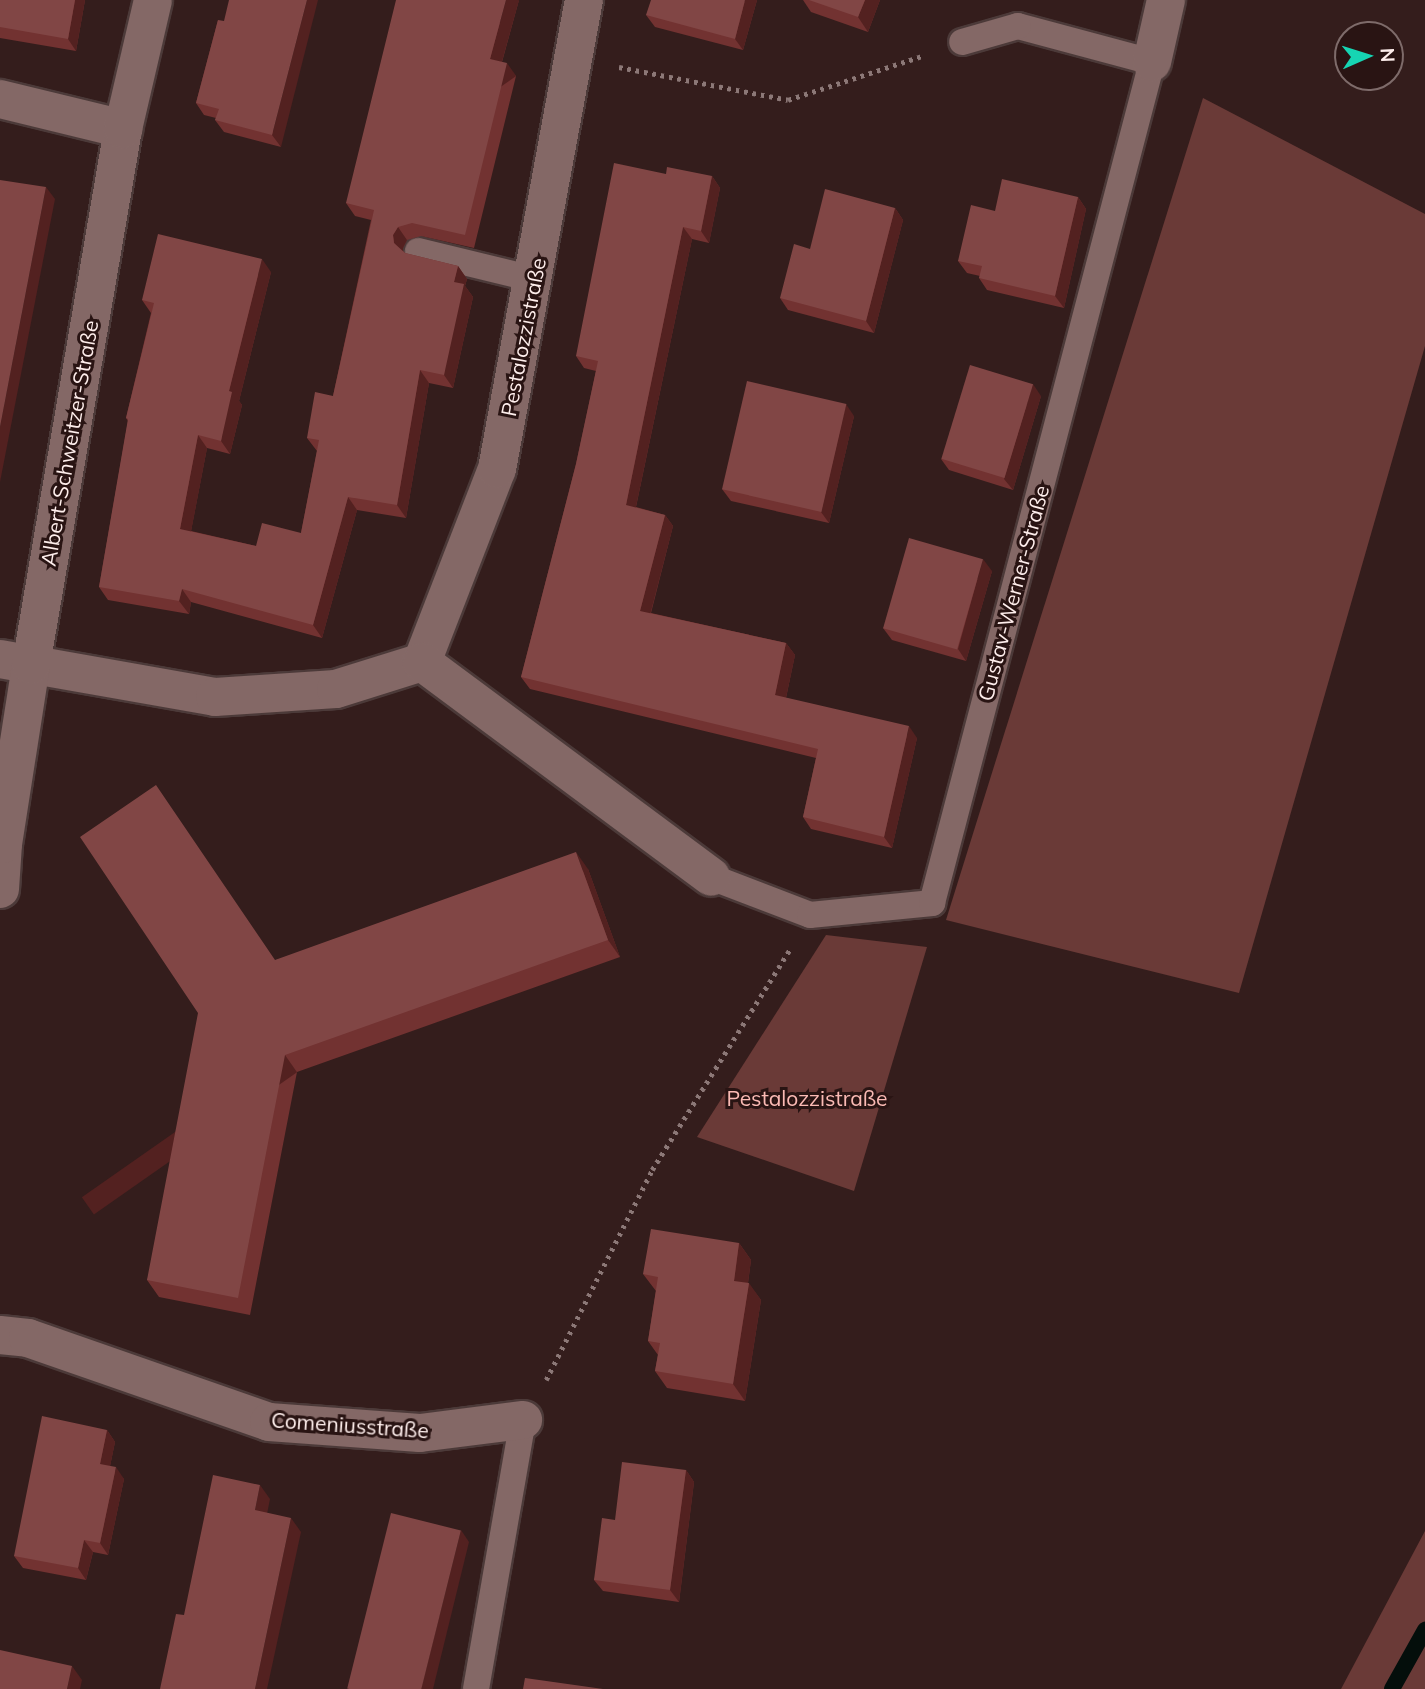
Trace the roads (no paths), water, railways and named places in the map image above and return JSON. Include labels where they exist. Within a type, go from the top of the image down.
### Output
[{"type":"street","name":"Albert-Schweitzer-Straße","points":[[0,889],[15,662],[122,128],[153,0]]},
{"type":"street","name":"Pestalozzistraße","points":[[422,662],[497,468],[584,0]]},
{"type":"street","name":"Gustav-Werner-Straße","points":[[1152,62],[1166,0]]},
{"type":"street","points":[[0,99],[122,128]]},
{"type":"street","points":[[15,662],[215,697],[336,689],[422,662],[711,877]]},
{"type":"street","name":"Comeniusstraße","points":[[0,1335],[28,1338],[269,1422],[420,1433],[523,1420]]},
{"type":"lane","points":[[962,42],[1018,26],[1152,62]]},
{"type":"lane","name":"Gustav-Werner-Straße","points":[[711,877],[810,915],[932,903],[1152,62]]},
{"type":"lane","points":[[418,251],[534,279]]},
{"type":"lane","points":[[476,1689],[523,1420]]},
{"type":"waterway","points":[[1392,1689],[1425,1630]]}]
